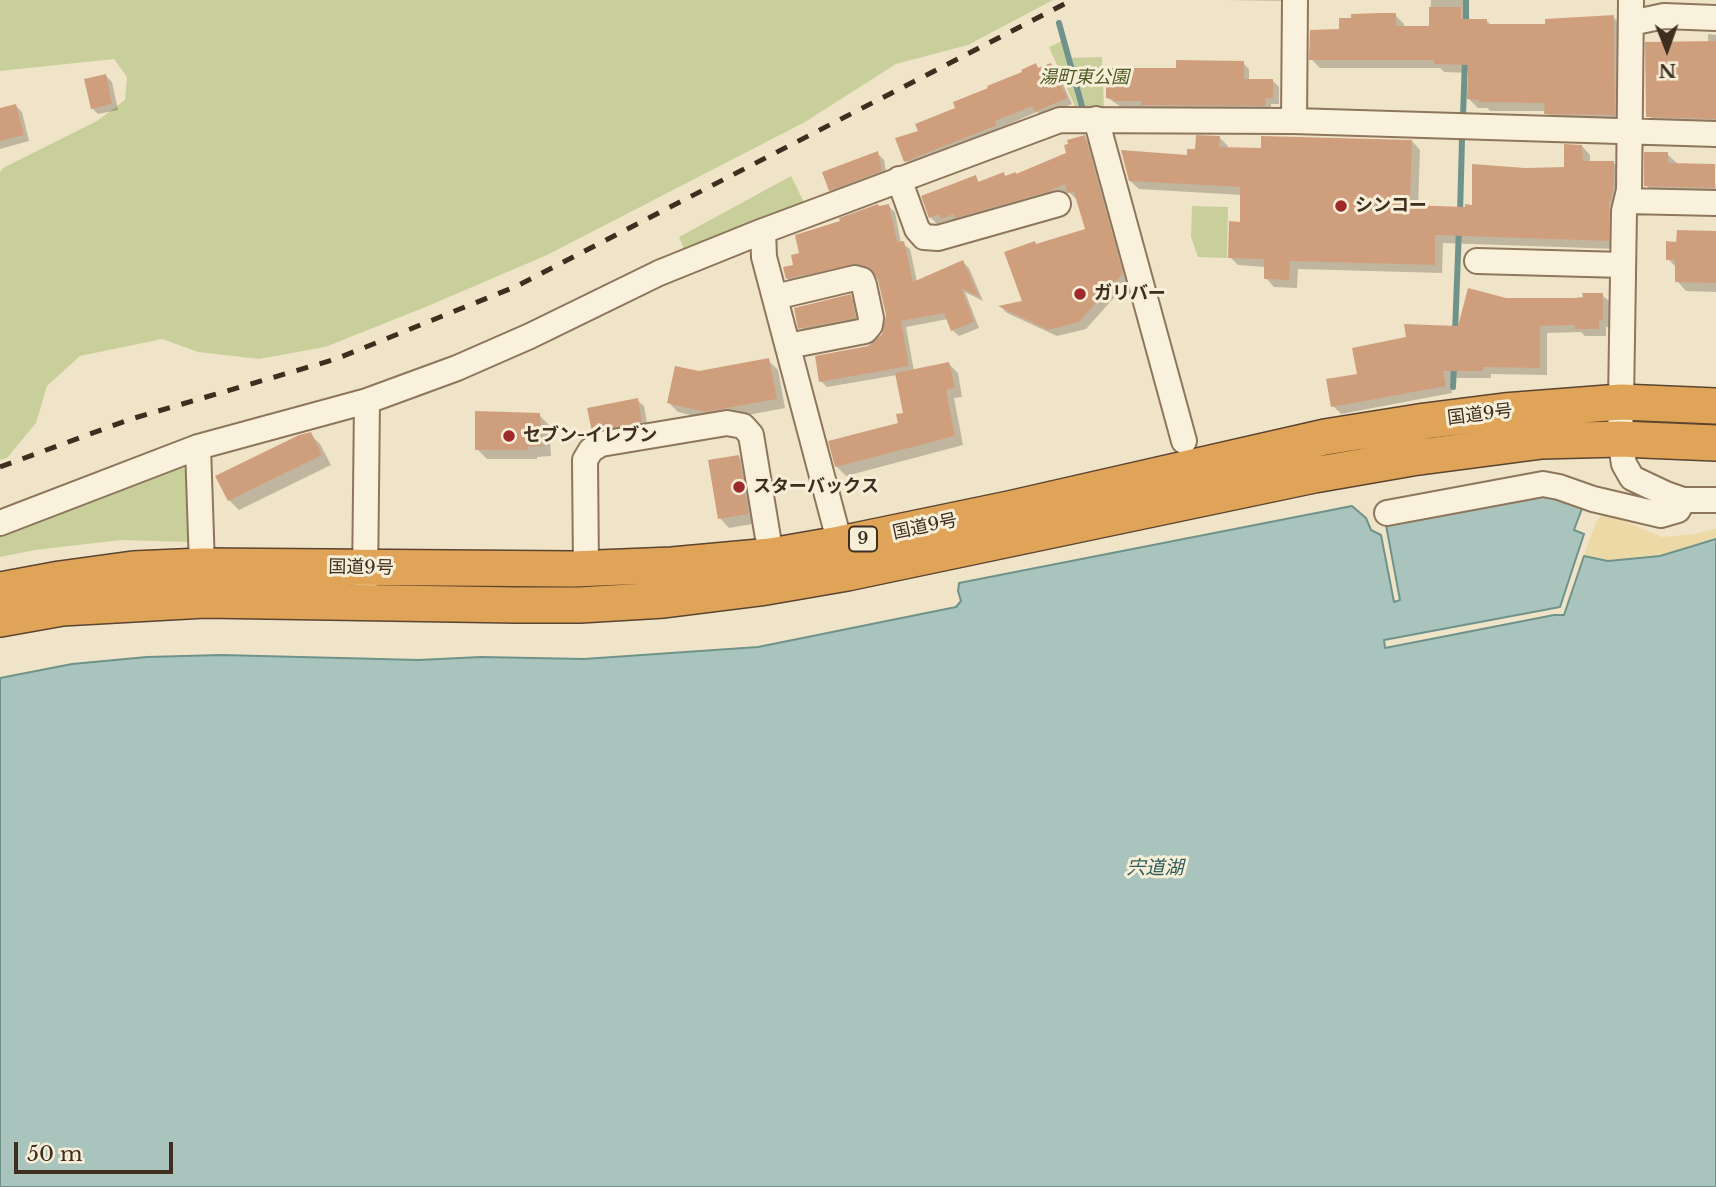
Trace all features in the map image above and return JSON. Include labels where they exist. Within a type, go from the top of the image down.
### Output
[{"type":"highway","name":"国道9号","points":[[0,590],[133,569],[202,566],[586,568],[672,565],[771,556],[1009,509],[1325,438],[1504,411],[1621,402],[1716,406]]},
{"type":"highway","name":"国道9号","points":[[0,619],[62,608],[191,600],[580,605],[664,600],[760,588],[847,573],[1314,475],[1412,458],[1542,441],[1620,439],[1716,443]]},
{"type":"street","points":[[1294,121],[1295,0]]},
{"type":"street","points":[[1716,19],[1631,11],[1629,190],[1624,211],[1620,439],[1624,464],[1632,478],[1683,500],[1716,500]]},
{"type":"street","points":[[1096,119],[1184,441]]},
{"type":"street","points":[[0,523],[198,447],[367,401],[457,368],[530,336],[659,273],[899,178],[1060,120],[1294,121],[1716,134]]},
{"type":"street","points":[[899,178],[917,229],[924,237],[938,238],[1058,204]]},
{"type":"street","points":[[1627,201],[1716,203]]},
{"type":"street","points":[[763,231],[765,257],[840,544]]},
{"type":"street","points":[[1477,261],[1623,265]]},
{"type":"street","points":[[775,297],[855,278],[862,279],[864,285],[871,318],[865,331],[788,346]]},
{"type":"street","points":[[365,604],[367,401]]},
{"type":"street","points":[[586,568],[586,460],[591,450],[601,444],[727,423],[743,426],[751,435],[771,556]]},
{"type":"street","points":[[198,447],[202,566]]},
{"type":"street","points":[[1387,513],[1543,484],[1559,486],[1593,499],[1661,515],[1678,510],[1683,500]]},
{"type":"green space","points":[[0,0],[1053,0],[968,45],[896,64],[805,122],[547,255],[325,347],[259,359],[198,352],[162,339],[80,356],[47,386],[36,423],[7,458],[0,460],[0,172],[3,168],[97,121],[125,100],[127,77],[114,59],[0,71]]},
{"type":"green space","name":"湯町東公園","points":[[1062,41],[1067,58],[1102,57],[1104,109],[1076,109],[1049,47]]},
{"type":"green space","points":[[791,176],[807,208],[685,252],[679,237]]},
{"type":"green space","points":[[1192,206],[1228,207],[1227,258],[1198,257],[1191,237]]},
{"type":"green space","points":[[177,463],[187,471],[190,542],[121,540],[0,557],[0,533]]},
{"type":"sand","points":[[1609,515],[1662,537],[1716,529],[1716,538],[1660,555],[1609,560],[1584,555],[1596,522],[1601,516]]},
{"type":"water","name":"宍道湖","points":[[1546,494],[1583,506],[1574,530],[1584,534],[1560,607],[1384,640],[1385,648],[1564,615],[1584,556],[1608,561],[1660,556],[1716,539],[1716,1187],[0,1187],[0,678],[72,664],[147,657],[221,655],[419,660],[481,657],[584,659],[758,647],[956,607],[961,601],[959,583],[1352,506],[1366,518],[1371,530],[1381,535],[1394,602],[1400,600],[1386,525]]},
{"type":"building","points":[[1429,7],[1461,7],[1461,19],[1487,19],[1487,24],[1545,24],[1545,19],[1614,15],[1615,115],[1544,114],[1545,103],[1479,102],[1480,100],[1467,99],[1468,65],[1434,64],[1434,60],[1309,60],[1310,30],[1339,29],[1339,18],[1351,18],[1351,14],[1380,13],[1396,13],[1396,26],[1429,26]]},
{"type":"building","points":[[1716,41],[1716,119],[1646,117],[1645,42]]},
{"type":"building","points":[[1176,60],[1244,61],[1244,79],[1273,79],[1273,98],[1265,98],[1265,106],[1141,105],[1141,101],[1113,101],[1106,98],[1106,68],[1176,68]]},
{"type":"building","points":[[1036,63],[1038,68],[1051,63],[1067,98],[1035,112],[1032,106],[995,121],[997,125],[904,162],[895,138],[918,131],[915,124],[955,108],[953,102],[988,88],[987,86],[1022,72],[1021,70]]},
{"type":"building","points":[[106,74],[112,104],[91,109],[84,79]]},
{"type":"building","points":[[16,104],[24,135],[0,141],[0,108]]},
{"type":"building","points":[[1085,135],[1123,273],[1079,322],[1048,330],[998,306],[1022,301],[1004,252],[1035,241],[1036,244],[1085,229],[1074,192],[1067,193],[1065,184],[1047,192],[955,218],[954,214],[941,219],[939,214],[929,218],[921,196],[976,175],[978,182],[1004,172],[1005,176],[1016,174],[1066,153],[1064,145],[1068,144],[1067,140]]},
{"type":"building","points":[[1196,135],[1220,136],[1219,147],[1261,148],[1261,136],[1412,140],[1410,205],[1465,207],[1465,204],[1472,205],[1472,164],[1525,168],[1564,167],[1564,144],[1582,145],[1583,161],[1614,161],[1614,184],[1609,201],[1609,241],[1435,235],[1435,265],[1290,261],[1289,280],[1264,279],[1264,259],[1228,258],[1229,221],[1240,222],[1240,187],[1129,181],[1121,150],[1187,155],[1187,149],[1195,149]]},
{"type":"building","points":[[878,151],[882,171],[829,191],[822,172]]},
{"type":"building","points":[[1644,152],[1668,152],[1668,163],[1715,164],[1715,188],[1644,186]]},
{"type":"building","points":[[878,204],[889,204],[897,242],[904,241],[913,282],[963,260],[979,297],[961,288],[974,322],[951,331],[944,313],[901,321],[909,366],[819,382],[815,356],[868,346],[882,334],[886,315],[878,280],[871,269],[858,264],[786,279],[783,267],[793,265],[791,255],[799,253],[795,235],[840,221],[839,218]]},
{"type":"building","points":[[1677,230],[1716,231],[1716,283],[1675,282],[1675,260],[1666,260],[1666,241],[1676,242]]},
{"type":"building","points":[[1468,288],[1506,298],[1575,298],[1583,297],[1582,293],[1603,293],[1603,320],[1599,320],[1599,329],[1575,329],[1575,325],[1540,326],[1540,368],[1483,367],[1483,371],[1443,371],[1446,386],[1331,407],[1326,379],[1357,374],[1352,348],[1406,337],[1404,324],[1458,326]]},
{"type":"building","points":[[851,294],[856,318],[798,329],[794,308]]},
{"type":"building","points":[[769,358],[777,399],[705,412],[667,403],[675,366],[699,371]]},
{"type":"building","points":[[949,362],[955,388],[946,390],[955,436],[835,467],[828,441],[898,423],[896,414],[903,413],[895,373]]},
{"type":"building","points":[[638,398],[642,422],[592,432],[587,408]]},
{"type":"building","name":"セブン-イレブン","points":[[475,411],[540,413],[542,446],[528,447],[528,450],[475,450]]},
{"type":"building","points":[[311,432],[322,455],[228,501],[215,476],[299,435]]},
{"type":"building","name":"スターバックス","points":[[739,455],[749,514],[718,519],[708,460]]},
{"type":"waterway","points":[[1466,0],[1466,26]]},
{"type":"waterway","points":[[1059,23],[1083,110]]},
{"type":"waterway","points":[[1463,117],[1465,58]]},
{"type":"waterway","points":[[1460,214],[1462,139]]},
{"type":"waterway","points":[[1455,333],[1459,228]]},
{"type":"waterway","points":[[1453,387],[1454,364]]},
{"type":"railway","points":[[0,467],[131,419],[336,359],[517,286],[1072,0]]},
{"type":"place","name":"シンコー","points":[[1341,206]]},
{"type":"place","name":"ガリバー","points":[[1080,294]]},
{"type":"place","name":"セブン-イレブン","points":[[509,436]]},
{"type":"place","name":"スターバックス","points":[[739,487]]}]
